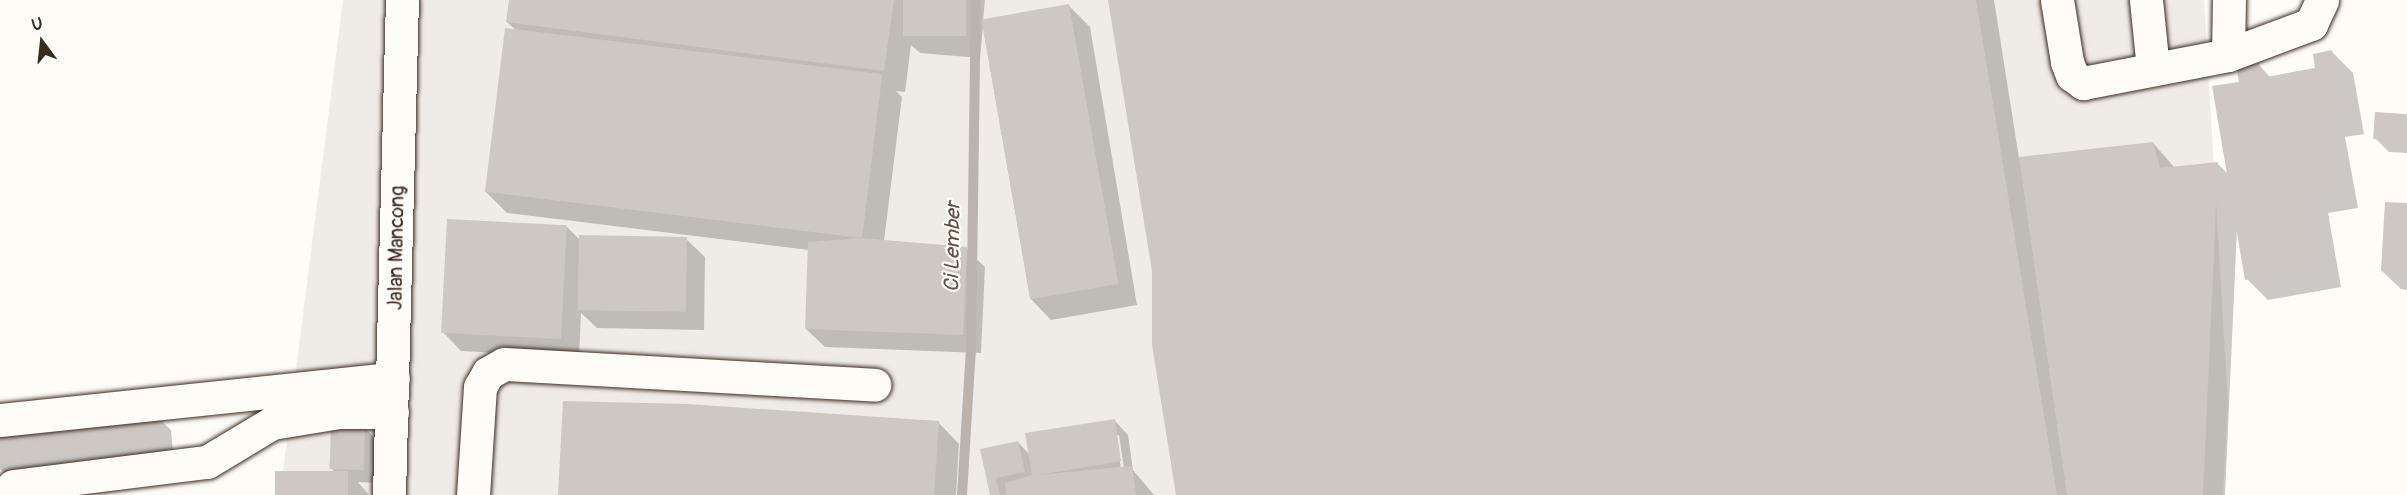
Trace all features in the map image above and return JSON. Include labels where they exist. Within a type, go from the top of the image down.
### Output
[{"type":"street","name":"Jalan Mancong","points":[[389,495],[402,0]]},
{"type":"street","points":[[2057,0],[2067,62],[2072,75],[2083,82],[2228,55],[2311,24],[2322,0]]},
{"type":"street","points":[[2146,0],[2153,69]]},
{"type":"street","points":[[2228,55],[2229,0]]},
{"type":"street","points":[[473,495],[480,387],[488,373],[504,364],[873,385]]},
{"type":"street","points":[[0,420],[393,379]]},
{"type":"street","points":[[13,486],[207,462],[272,423],[339,412],[392,412]]},
{"type":"shaded area","points":[[343,0],[2204,0],[2228,403],[2223,495],[280,495]]},
{"type":"building","points":[[509,0],[894,0],[884,71],[506,22]]},
{"type":"building","points":[[903,0],[966,0],[966,36],[903,36]]},
{"type":"building","points":[[1108,0],[1976,0],[2057,495],[1176,495],[1152,345],[1152,271]]},
{"type":"building","points":[[1069,4],[1118,284],[1031,299],[981,19]]},
{"type":"building","points":[[505,28],[882,74],[862,238],[485,192]]},
{"type":"building","points":[[2332,50],[2343,113],[2325,116],[2337,187],[2308,192],[2320,266],[2245,280],[2212,86],[2239,82],[2236,67],[2259,63],[2261,78],[2315,68],[2313,54]]},
{"type":"building","points":[[2375,112],[2407,114],[2405,141],[2373,139]]},
{"type":"building","points":[[2153,142],[2160,168],[2218,162],[2203,495],[2067,495],[2019,157]]},
{"type":"building","points":[[2385,202],[2407,203],[2407,273],[2381,271]]},
{"type":"building","points":[[447,219],[567,225],[561,339],[441,333]]},
{"type":"building","points":[[579,235],[687,237],[686,312],[578,310]]},
{"type":"building","points":[[861,238],[967,247],[963,335],[805,329],[808,242]]},
{"type":"building","points":[[563,401],[688,404],[939,421],[934,495],[558,495]]},
{"type":"building","points":[[153,410],[156,447],[3,460],[0,423]]},
{"type":"building","points":[[1115,419],[1121,461],[1038,475],[1132,466],[1136,495],[1006,495],[1005,483],[1032,475],[1025,433]]},
{"type":"building","points":[[331,426],[365,427],[363,470],[329,469]]},
{"type":"building","points":[[1018,441],[1025,472],[996,478],[1000,495],[990,495],[980,449]]},
{"type":"building","points":[[275,471],[348,471],[348,495],[275,495]]},
{"type":"waterway","name":"Ci Lember","points":[[962,495],[971,347],[976,0]]}]
